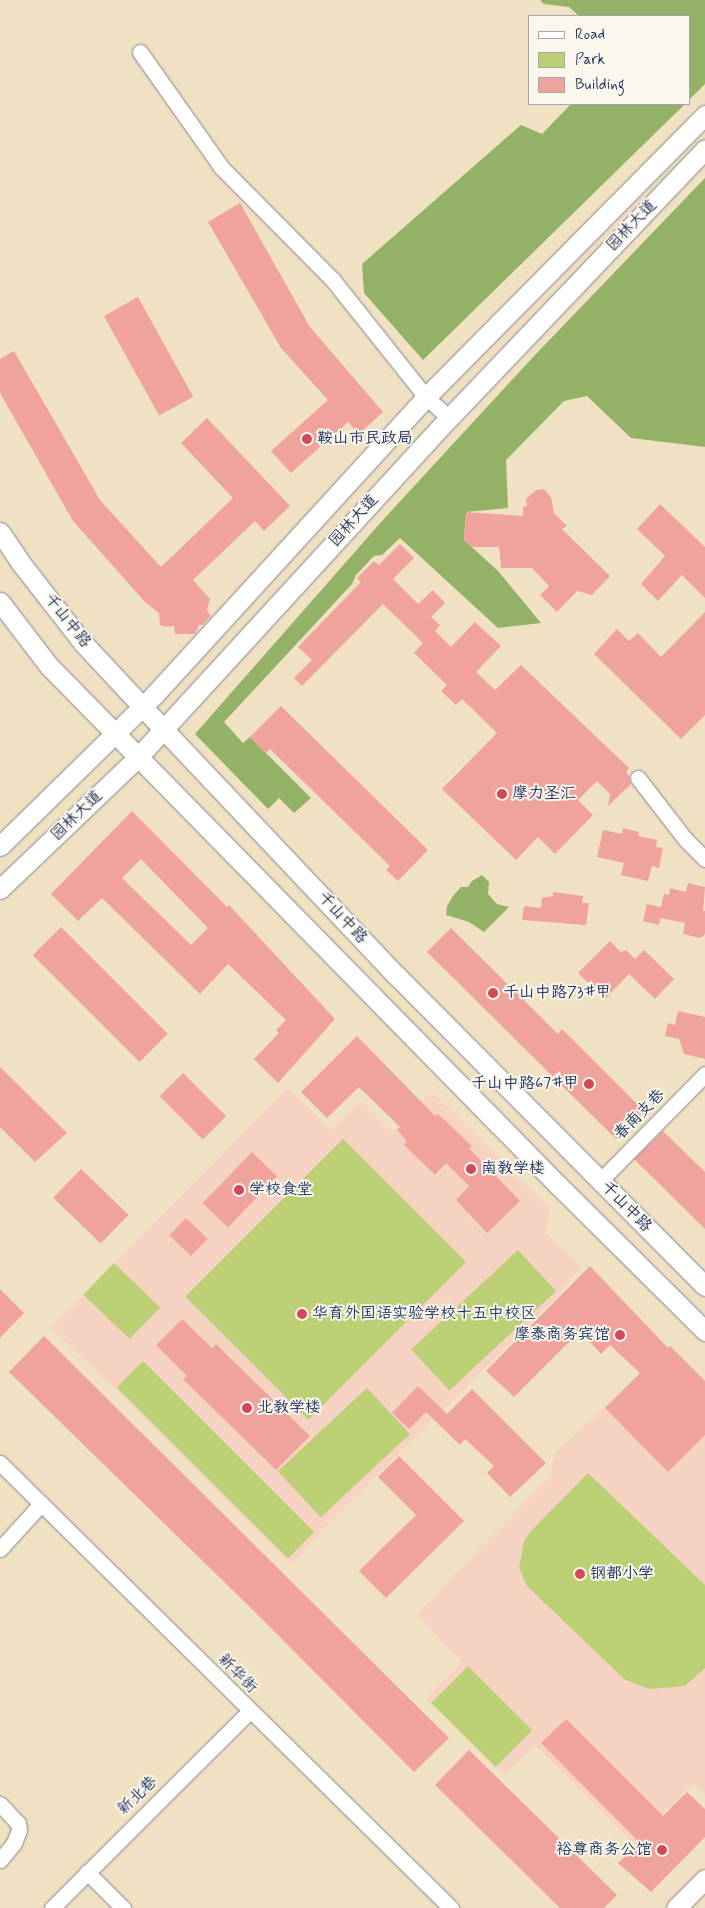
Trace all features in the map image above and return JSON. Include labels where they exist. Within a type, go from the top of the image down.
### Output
[{"type":"main road","name":"园林大道","points":[[0,846],[143,706],[426,397],[705,115]]},
{"type":"main road","name":"园林大道","points":[[0,890],[164,730],[449,418],[705,149]]},
{"type":"main road","name":"千山中路","points":[[0,532],[20,562],[83,643],[164,730],[396,975],[705,1286]]},
{"type":"main road","name":"千山中路","points":[[0,602],[49,666],[559,1186],[705,1331]]},
{"type":"main road","points":[[676,1908],[705,1879]]},
{"type":"street","points":[[140,52],[221,167],[332,279],[426,397],[449,418]]},
{"type":"street","points":[[638,778],[686,840],[705,859]]},
{"type":"street","name":"春南支巷","points":[[600,1181],[705,1074]]},
{"type":"street","name":"新华街","points":[[0,1463],[451,1908]]},
{"type":"street","points":[[0,1548],[42,1504]]},
{"type":"street","name":"新北巷","points":[[52,1908],[250,1711]]},
{"type":"street","points":[[0,1804],[18,1823],[19,1830],[14,1843],[0,1860]]},
{"type":"street","points":[[87,1872],[123,1908]]},
{"type":"shaded area","name":"华育外国语实验学校十五中校区","points":[[288,1088],[332,1130],[361,1101],[392,1132],[432,1092],[550,1208],[546,1233],[581,1266],[555,1299],[324,1528],[291,1565],[112,1386],[51,1328]]},
{"type":"shaded area","name":"钢都小学","points":[[670,1346],[705,1380],[705,1795],[693,1783],[634,1843],[536,1746],[505,1774],[426,1699],[461,1662],[417,1614],[550,1476],[556,1452]]},
{"type":"green space","points":[[540,0],[705,0],[705,84],[690,99],[690,15],[578,15],[569,7],[544,4]]},
{"type":"green space","points":[[570,105],[684,105],[423,360],[364,293],[362,264],[521,125],[542,134]]},
{"type":"green space","points":[[705,178],[705,447],[631,438],[587,396],[564,401],[506,460],[508,508],[466,512],[464,540],[498,571],[541,623],[498,628],[400,538],[382,555],[374,556],[356,575],[352,584],[224,722],[243,743],[250,737],[311,798],[294,813],[279,798],[268,809],[195,734],[382,521],[535,355]]},
{"type":"green space","points":[[482,875],[489,882],[488,894],[497,904],[509,907],[484,932],[469,922],[446,915],[447,906],[461,887],[468,887],[472,881]]},
{"type":"green space","points":[[343,1139],[466,1262],[308,1420],[185,1297]]},
{"type":"green space","points":[[518,1250],[556,1291],[449,1391],[411,1350]]},
{"type":"green space","points":[[114,1263],[160,1307],[129,1339],[83,1295]]},
{"type":"green space","points":[[143,1361],[314,1532],[288,1558],[117,1387]]},
{"type":"green space","points":[[367,1388],[410,1434],[321,1517],[278,1471]]},
{"type":"green space","points":[[588,1473],[705,1585],[705,1668],[685,1686],[649,1689],[624,1679],[527,1586],[519,1568],[524,1541],[532,1530]]},
{"type":"green space","points":[[468,1666],[532,1730],[496,1767],[431,1703]]},
{"type":"building","points":[[240,203],[310,327],[383,412],[359,434],[348,422],[291,473],[271,451],[328,400],[281,348],[208,222]]},
{"type":"building","points":[[138,297],[193,397],[159,416],[104,316]]},
{"type":"building","points":[[14,351],[100,500],[161,567],[233,498],[181,443],[207,418],[290,506],[264,531],[255,521],[193,580],[210,599],[207,610],[211,616],[202,625],[199,625],[195,634],[175,634],[174,626],[165,627],[160,625],[159,613],[145,602],[73,521],[0,393],[0,359]]},
{"type":"building","points":[[544,489],[551,497],[554,513],[567,526],[562,529],[610,576],[592,595],[577,591],[557,612],[540,595],[549,586],[532,568],[501,568],[499,547],[472,547],[464,540],[466,512],[523,516],[523,507],[527,506],[526,499],[536,490]]},
{"type":"building","points":[[660,504],[705,547],[705,598],[682,575],[658,601],[641,584],[665,556],[637,529]]},
{"type":"building","points":[[400,544],[414,558],[393,579],[418,604],[433,590],[445,603],[431,617],[440,625],[435,631],[451,647],[475,622],[501,646],[476,672],[495,690],[521,665],[629,768],[626,772],[631,784],[608,806],[610,794],[597,781],[578,800],[593,815],[555,854],[538,837],[516,860],[442,789],[497,733],[462,699],[456,705],[441,691],[447,685],[414,653],[423,643],[383,604],[302,686],[294,678],[312,660],[298,647],[361,582],[357,578],[374,561],[379,565]]},
{"type":"building","points":[[705,612],[705,715],[681,739],[594,654],[617,629],[629,641],[638,633],[661,657]]},
{"type":"building","points":[[281,706],[428,850],[398,881],[386,870],[390,866],[270,749],[266,753],[250,737]]},
{"type":"building","points":[[132,811],[227,907],[229,905],[335,1019],[278,1083],[254,1059],[279,1033],[276,1030],[286,1020],[228,964],[200,994],[102,898],[78,921],[51,894]],"holes":[[[141,859],[208,928],[191,945],[122,878]]]},
{"type":"building","points":[[623,828],[639,832],[638,836],[657,840],[656,847],[663,848],[659,868],[652,866],[648,881],[621,875],[624,863],[597,857],[603,830],[622,834]]},
{"type":"building","points":[[688,883],[705,887],[703,911],[705,911],[705,934],[700,938],[683,934],[685,923],[660,918],[659,925],[643,921],[647,904],[661,907],[664,894],[669,895],[670,888],[686,892]]},
{"type":"building","points":[[553,892],[583,896],[582,903],[589,903],[586,925],[522,920],[524,906],[541,908],[542,898],[553,896]]},
{"type":"building","points":[[61,927],[168,1034],[139,1062],[33,955]]},
{"type":"building","points":[[451,928],[558,1034],[562,1029],[644,1111],[616,1139],[427,952]]},
{"type":"building","points":[[610,941],[621,952],[626,950],[635,959],[644,950],[674,979],[655,999],[629,974],[605,999],[578,973]]},
{"type":"building","points":[[678,1011],[705,1017],[705,1059],[684,1054],[679,1039],[665,1036],[668,1023],[675,1025]]},
{"type":"building","points":[[357,1036],[435,1116],[438,1114],[472,1146],[469,1148],[520,1201],[487,1233],[456,1200],[469,1186],[446,1163],[435,1175],[404,1145],[407,1141],[397,1130],[400,1127],[359,1087],[327,1118],[301,1092]]},
{"type":"building","points":[[0,1067],[67,1133],[35,1162],[0,1127]]},
{"type":"building","points":[[183,1073],[226,1116],[203,1139],[160,1096]]},
{"type":"building","points":[[663,1131],[705,1172],[705,1229],[634,1159]]},
{"type":"building","name":"学校食堂","points":[[252,1152],[277,1176],[228,1227],[203,1203]]},
{"type":"building","points":[[81,1169],[128,1215],[101,1244],[53,1198]]},
{"type":"building","points":[[186,1218],[208,1239],[191,1256],[169,1235]]},
{"type":"building","points":[[590,1266],[668,1348],[670,1346],[705,1381],[705,1435],[668,1472],[605,1408],[640,1373],[610,1345],[601,1354],[580,1331],[514,1397],[486,1371]]},
{"type":"building","points":[[0,1289],[24,1313],[0,1338]]},
{"type":"building","name":"北教学楼","points":[[182,1319],[212,1348],[216,1344],[310,1436],[276,1470],[183,1379],[187,1376],[156,1345]]},
{"type":"building","points":[[44,1336],[449,1738],[414,1772],[260,1617],[9,1372]]},
{"type":"building","points":[[418,1386],[447,1414],[472,1389],[546,1463],[510,1497],[487,1473],[494,1466],[465,1439],[460,1445],[426,1412],[409,1429],[392,1413]]},
{"type":"building","points":[[399,1456],[464,1521],[386,1598],[359,1571],[416,1515],[378,1477]]},
{"type":"building","points":[[566,1719],[663,1816],[687,1792],[705,1809],[705,1837],[651,1892],[618,1863],[639,1842],[541,1743]]},
{"type":"building","points":[[469,1750],[617,1895],[604,1908],[560,1908],[435,1785]]},
{"type":"place","name":"鞍山市民政局","points":[[307,439]]},
{"type":"place","name":"摩力圣汇","points":[[502,794]]},
{"type":"place","name":"千山中路73#甲","points":[[493,993]]},
{"type":"place","name":"千山中路67#甲","points":[[589,1084]]},
{"type":"place","name":"南教学楼","points":[[471,1169]]},
{"type":"place","name":"学校食堂","points":[[239,1190]]},
{"type":"place","name":"华育外国语实验学校十五中校区","points":[[302,1314]]},
{"type":"place","name":"摩泰商务宾馆","points":[[620,1335]]},
{"type":"place","name":"北教学楼","points":[[247,1408]]},
{"type":"place","name":"钢都小学","points":[[580,1574]]},
{"type":"place","name":"裕尊商务公馆","points":[[662,1850]]}]
